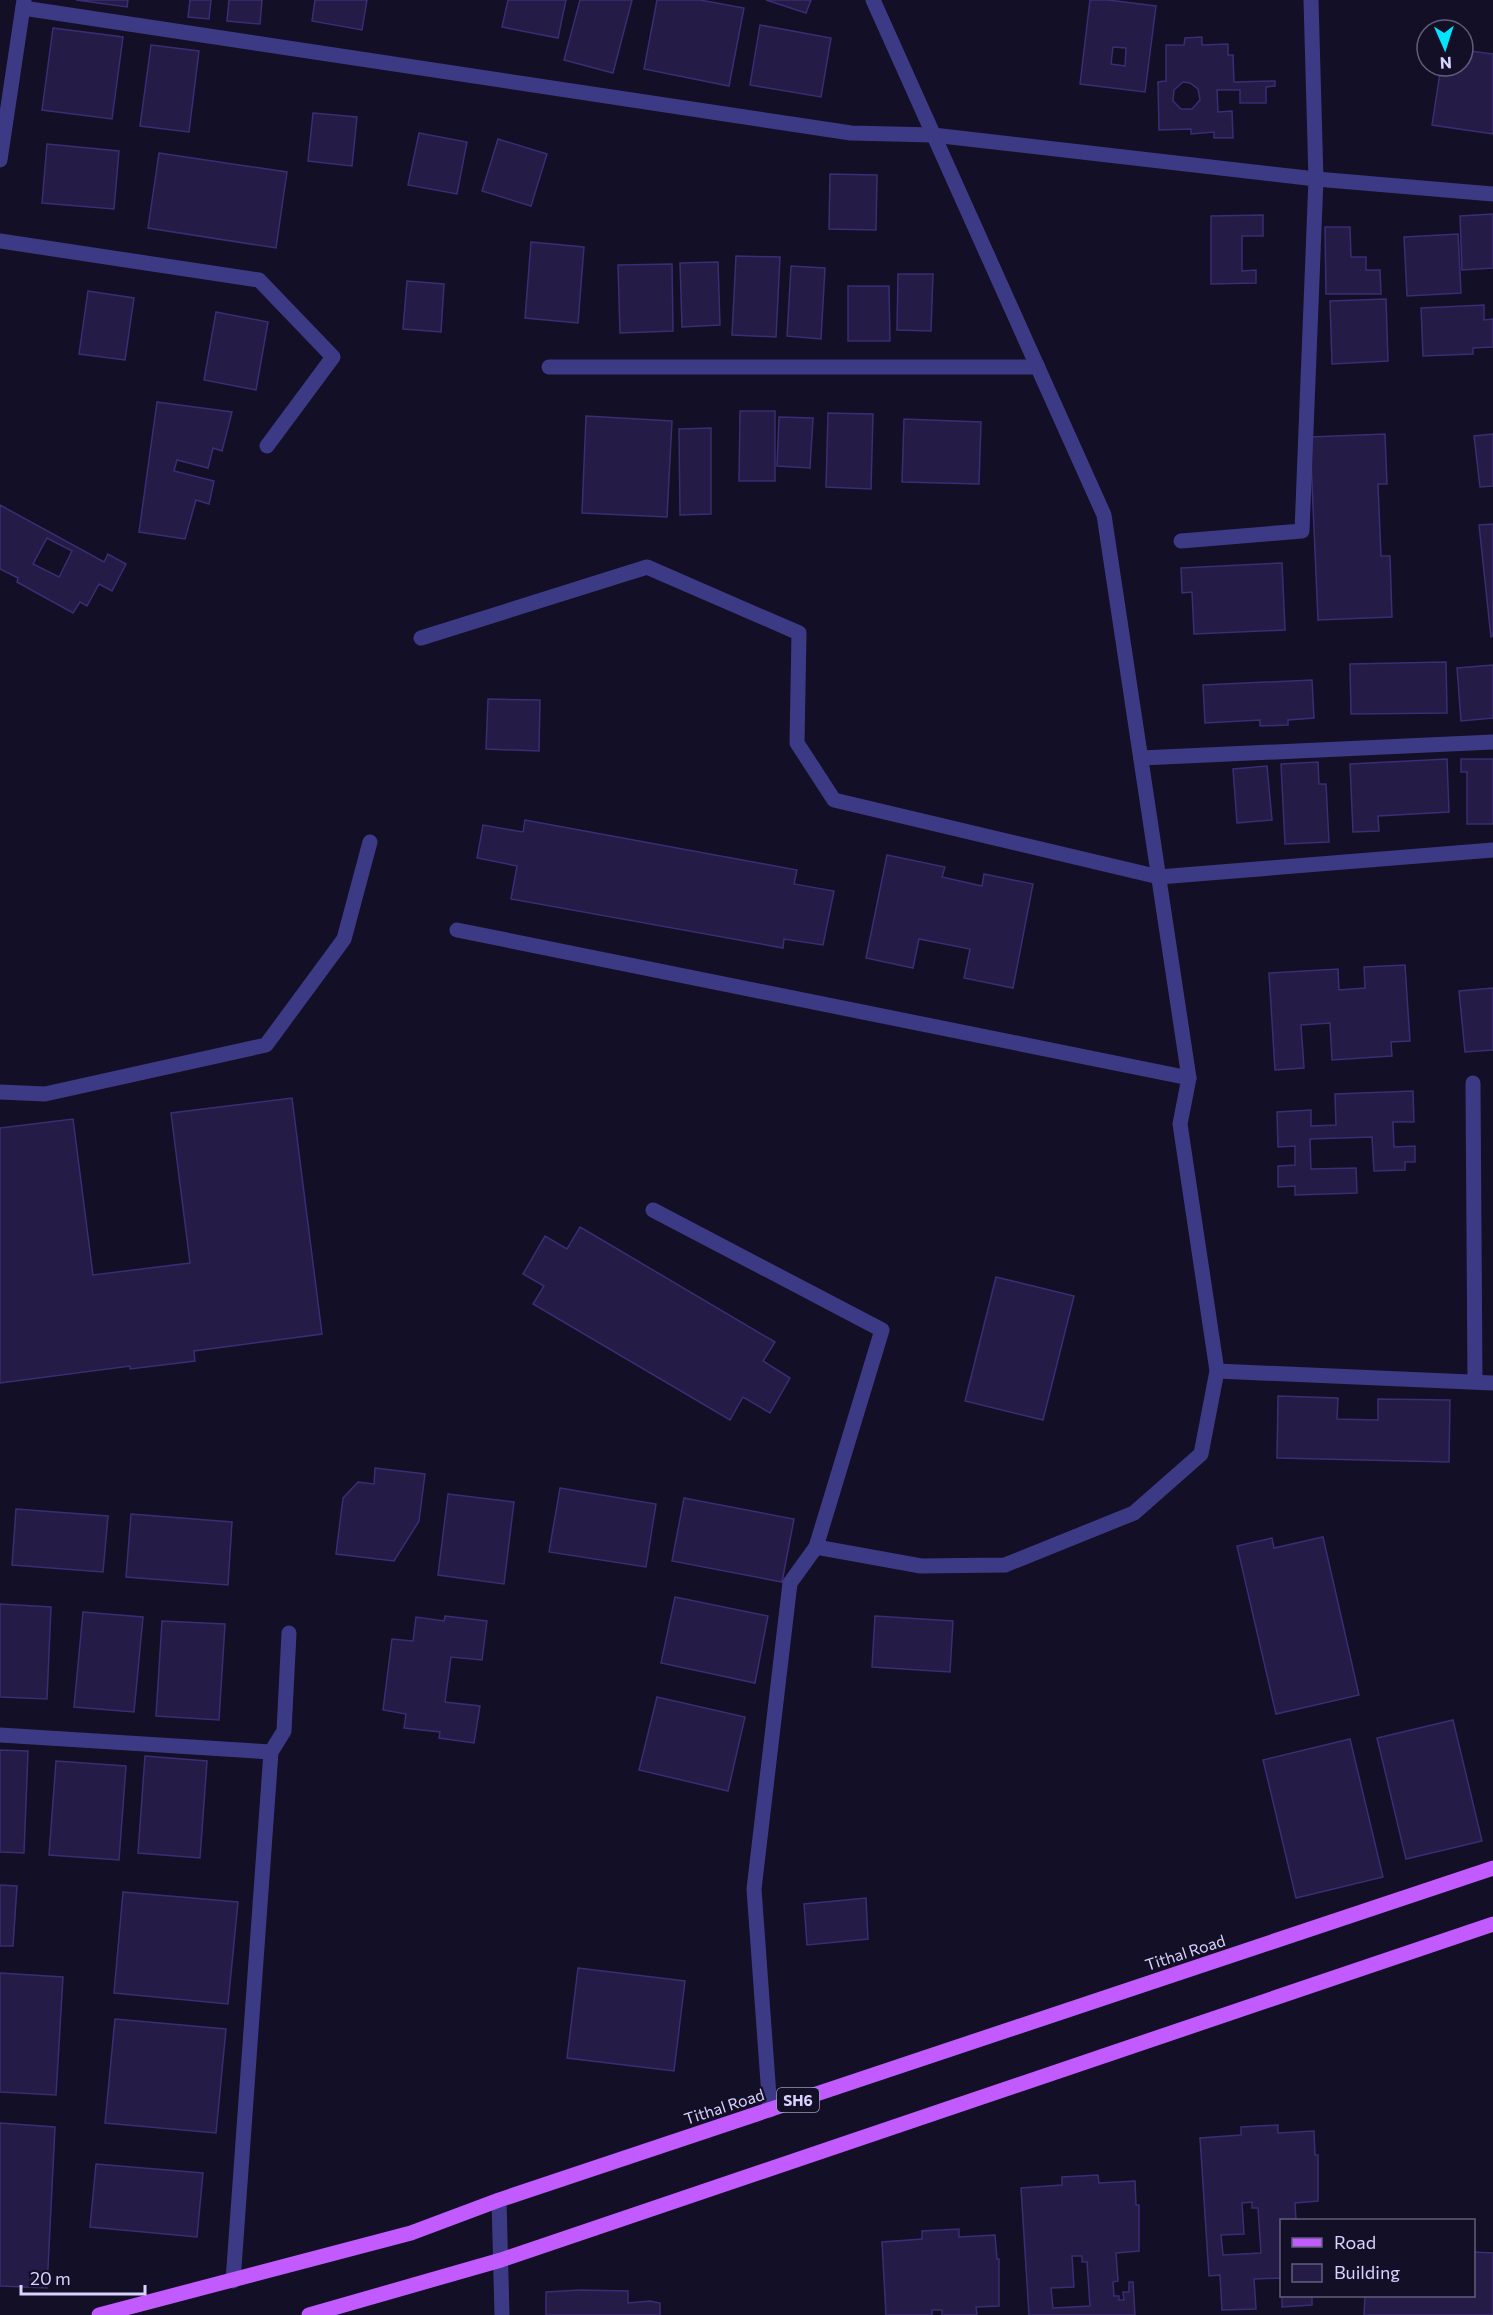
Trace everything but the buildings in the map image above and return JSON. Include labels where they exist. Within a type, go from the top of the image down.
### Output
[{"type":"main road","name":"Tithal Road","points":[[99,2315],[411,2233],[499,2200],[1493,1868]]},
{"type":"main road","points":[[309,2315],[501,2260],[1493,1924]]},
{"type":"street","points":[[816,1547],[921,1566],[1005,1565],[1134,1513],[1200,1454],[1217,1371],[1180,1124],[1189,1078],[1104,515],[873,0]]},
{"type":"street","points":[[1181,541],[1302,531],[1316,179],[1311,0]]},
{"type":"street","points":[[0,160],[23,4],[851,133],[933,135],[1316,179],[1493,194]]},
{"type":"street","points":[[0,241],[259,280],[333,357],[267,446]]},
{"type":"street","points":[[549,367],[1038,367]]},
{"type":"street","points":[[421,638],[647,567],[799,633],[797,742],[834,800],[1159,877],[1493,850]]},
{"type":"street","points":[[1141,758],[1493,742]]},
{"type":"street","points":[[0,1092],[45,1094],[266,1045],[344,939],[370,842]]},
{"type":"street","points":[[456,930],[1189,1078]]},
{"type":"street","points":[[1473,1083],[1475,1382]]},
{"type":"street","points":[[653,1210],[882,1330],[816,1547],[790,1583],[754,1889],[770,2110]]},
{"type":"street","points":[[1217,1371],[1493,1383]]},
{"type":"street","points":[[233,2281],[271,1752],[284,1731],[289,1633]]},
{"type":"street","points":[[0,1735],[271,1752]]},
{"type":"street","points":[[499,2200],[502,2315]]}]
